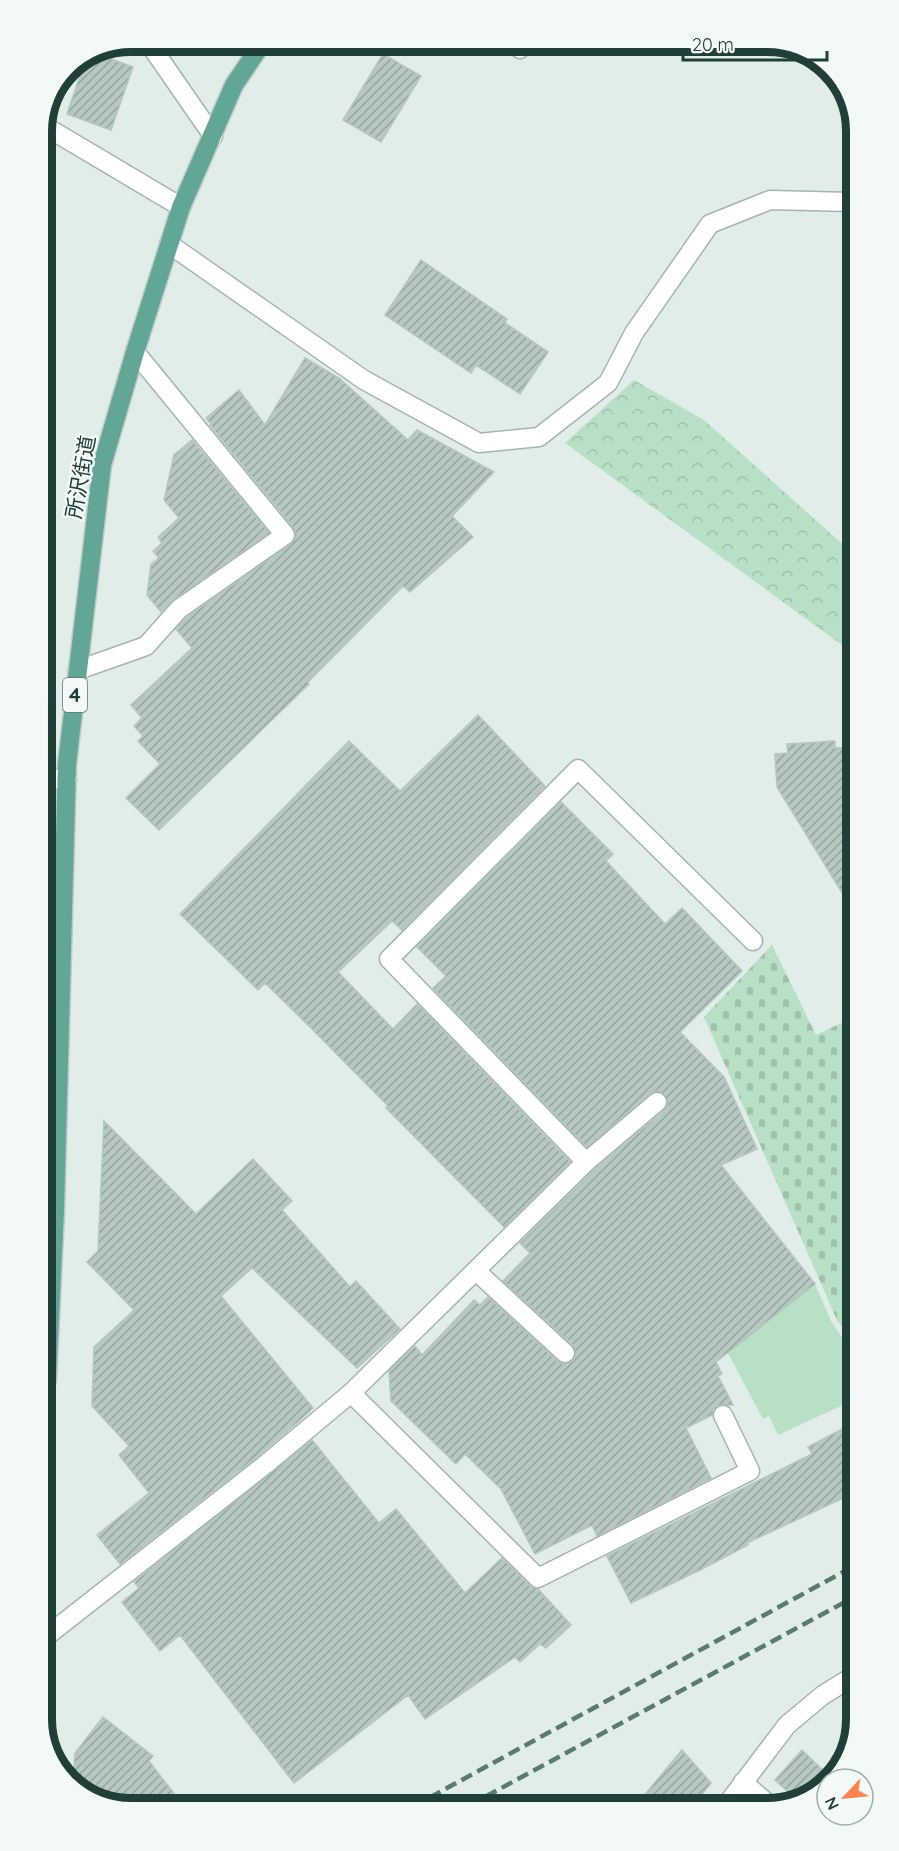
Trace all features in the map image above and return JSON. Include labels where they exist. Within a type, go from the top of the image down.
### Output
[{"type":"main road","name":"所沢街道","points":[[52,1173],[67,780],[102,465],[181,207],[234,85],[256,52]]},
{"type":"street","points":[[154,52],[213,136]]},
{"type":"street","points":[[53,131],[181,207]]},
{"type":"street","points":[[169,244],[364,380],[479,443],[539,437],[608,383],[634,333],[710,224],[770,200],[846,202]]},
{"type":"street","points":[[78,670],[146,646],[179,609],[285,535],[135,352]]},
{"type":"street","points":[[586,1161],[389,959],[578,769],[753,942]]},
{"type":"street","points":[[53,779],[67,780]]},
{"type":"street","points":[[52,1632],[266,1464],[351,1393],[586,1161],[657,1102]]},
{"type":"street","points":[[476,1270],[565,1353]]},
{"type":"street","points":[[351,1393],[538,1578],[750,1471],[723,1415]]},
{"type":"street","points":[[732,1798],[787,1725],[822,1695],[846,1681]]},
{"type":"street","points":[[743,1782],[761,1798]]},
{"type":"green space","points":[[634,380],[704,420],[846,547],[846,648],[565,443]]},
{"type":"green space","points":[[772,945],[816,1035],[846,1021],[846,1333],[837,1320],[704,1017]]},
{"type":"green space","points":[[815,1284],[832,1323],[846,1342],[846,1404],[778,1435],[769,1416],[763,1419],[714,1327],[767,1322]]},
{"type":"building","points":[[383,54],[421,76],[381,142],[343,120]]},
{"type":"building","points":[[107,57],[133,67],[111,130],[67,114],[81,71],[88,66]]},
{"type":"building","points":[[421,260],[507,319],[505,323],[548,352],[520,394],[476,365],[471,373],[385,315]]},
{"type":"building","points":[[305,358],[339,378],[408,440],[417,430],[494,472],[452,516],[473,537],[410,592],[403,586],[308,682],[309,684],[159,830],[126,798],[160,764],[138,741],[143,736],[134,726],[142,718],[131,705],[192,648],[176,629],[187,617],[291,544],[296,534],[294,528],[206,418],[239,390],[265,425]]},
{"type":"building","points":[[192,440],[269,533],[173,600],[161,612],[147,595],[151,564],[159,558],[153,551],[162,543],[158,537],[179,518],[164,500],[174,455]]},
{"type":"building","points":[[478,715],[545,786],[402,930],[392,921],[338,972],[393,1029],[417,1004],[570,1162],[504,1227],[386,1108],[388,1106],[265,983],[258,990],[180,914],[349,741],[400,791]]},
{"type":"building","points":[[835,741],[835,748],[846,747],[846,899],[777,787],[775,754],[788,753],[787,744]]},
{"type":"building","points":[[561,802],[613,854],[606,861],[665,924],[682,908],[742,971],[680,1032],[724,1077],[757,1149],[721,1165],[815,1284],[716,1362],[722,1374],[718,1376],[733,1405],[718,1405],[713,1409],[712,1415],[686,1428],[711,1478],[597,1536],[592,1525],[535,1554],[501,1489],[465,1454],[456,1464],[391,1401],[389,1371],[415,1346],[422,1355],[474,1300],[480,1305],[488,1297],[557,1361],[563,1364],[573,1361],[576,1355],[573,1345],[503,1281],[530,1253],[520,1243],[594,1170],[664,1111],[668,1105],[665,1094],[656,1091],[650,1093],[587,1147],[433,988],[446,976],[417,947]]},
{"type":"building","points":[[104,1121],[196,1214],[253,1159],[292,1201],[282,1210],[350,1287],[356,1281],[400,1329],[357,1368],[252,1268],[221,1296],[313,1408],[259,1455],[120,1564],[97,1535],[149,1493],[119,1455],[129,1446],[92,1406],[94,1347],[134,1310],[87,1262],[98,1251]]},
{"type":"building","points":[[846,1427],[846,1497],[747,1543],[748,1545],[700,1570],[631,1603],[607,1556],[812,1454],[808,1447]]},
{"type":"building","points":[[312,1440],[379,1523],[396,1509],[465,1593],[502,1558],[530,1586],[538,1589],[571,1625],[546,1648],[540,1644],[520,1662],[515,1657],[425,1719],[408,1695],[294,1783],[180,1635],[160,1651],[122,1602],[139,1588],[134,1582]]},
{"type":"building","points":[[103,1717],[153,1756],[149,1761],[177,1798],[127,1798],[106,1794],[84,1782],[74,1772],[75,1753]]},
{"type":"building","points":[[682,1750],[711,1783],[699,1798],[642,1798]]},
{"type":"building","points":[[802,1750],[820,1767],[815,1767],[815,1782],[791,1794],[775,1780]]},
{"type":"railway","points":[[429,1798],[846,1570]]},
{"type":"railway","points":[[483,1798],[846,1601]]}]
